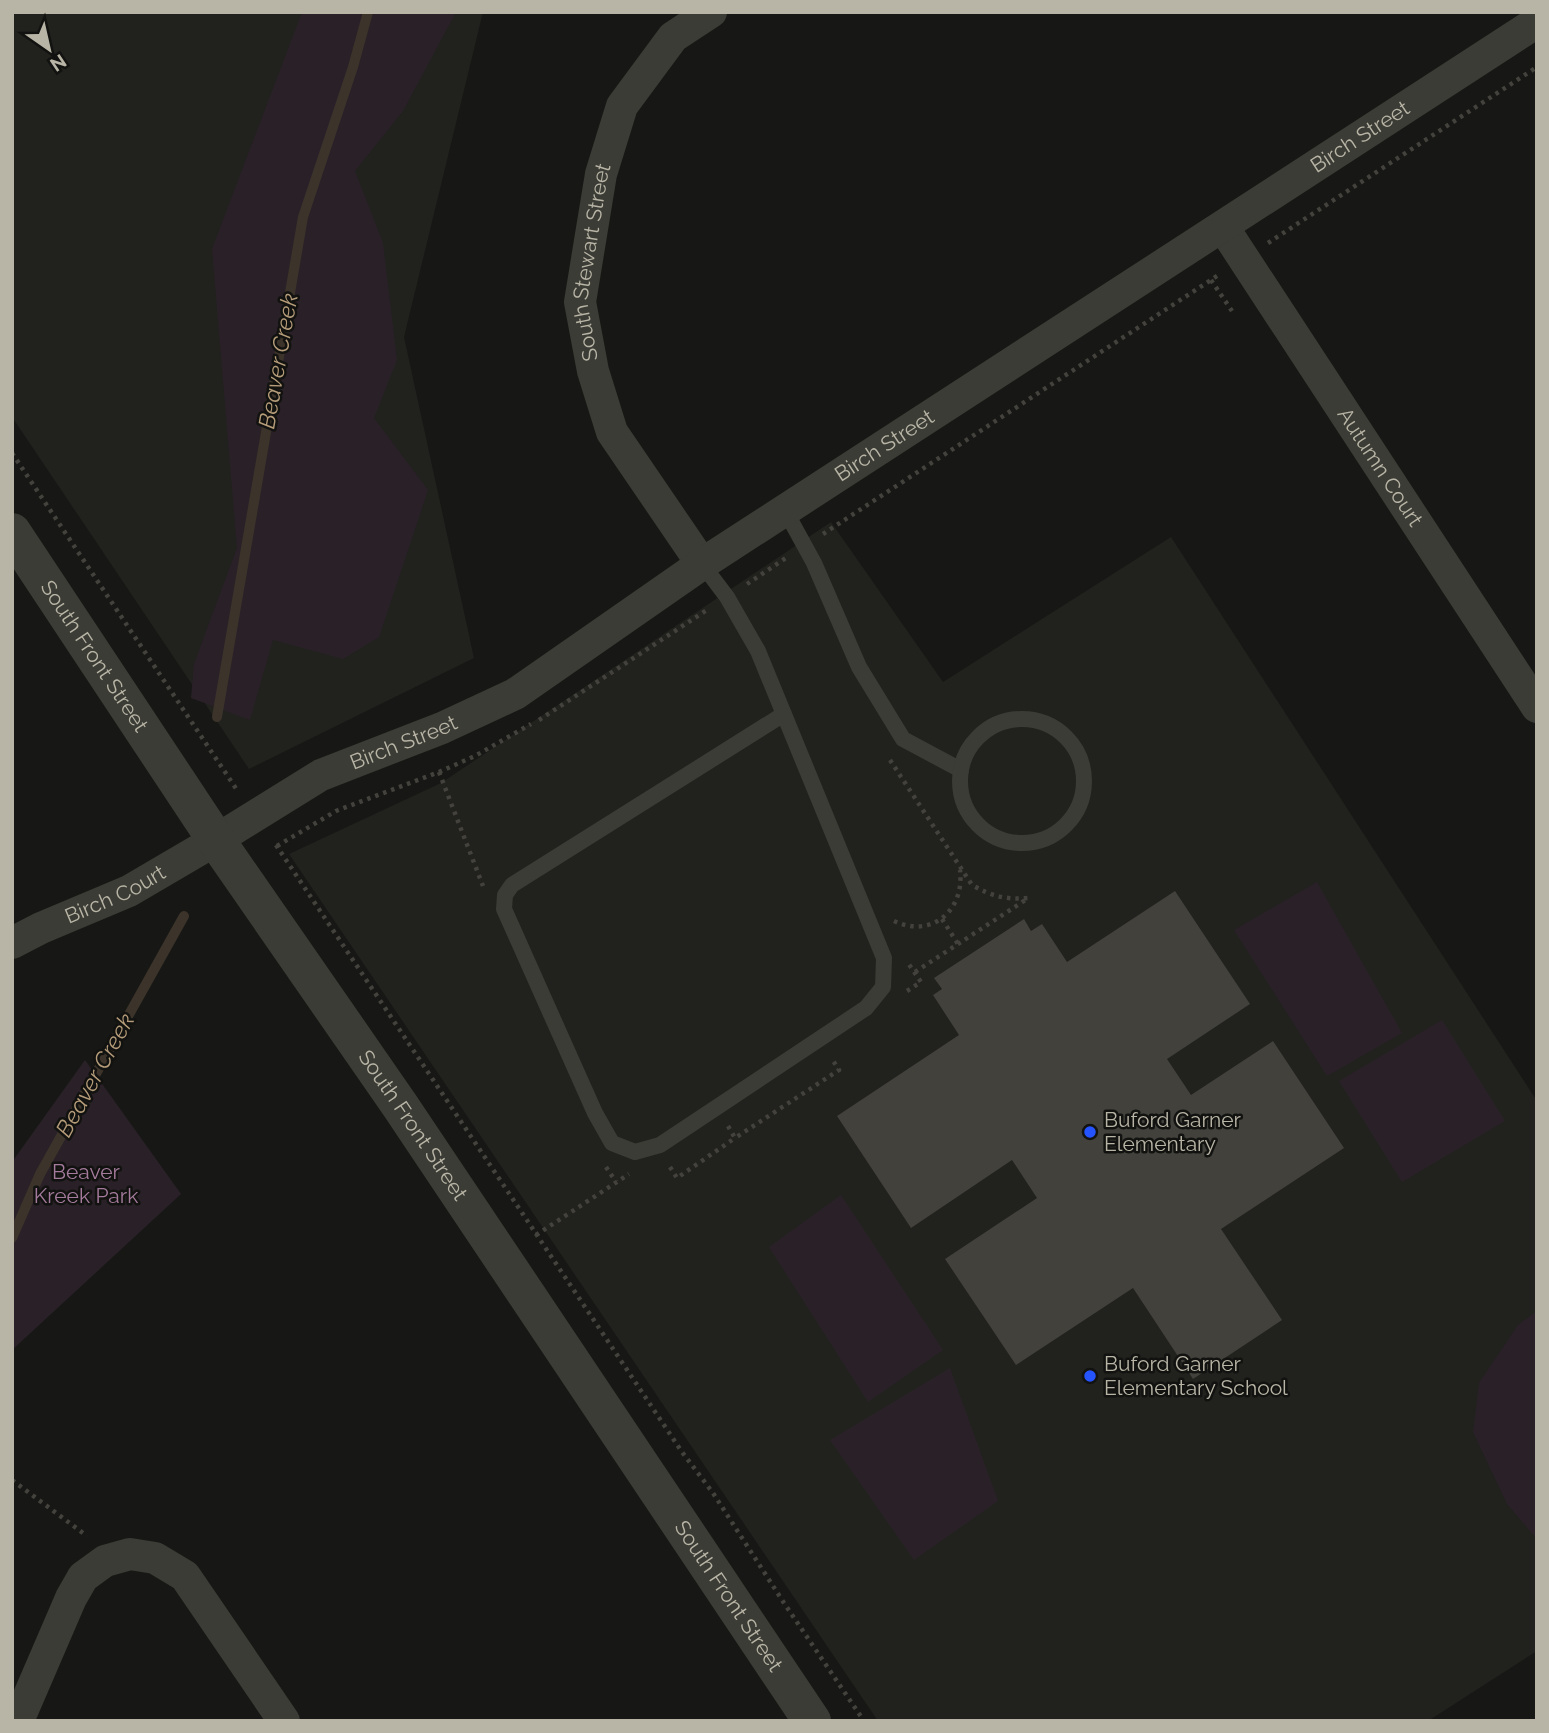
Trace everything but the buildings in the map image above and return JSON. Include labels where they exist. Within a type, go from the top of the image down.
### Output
[{"type":"street","name":"South Stewart Street","points":[[702,564],[612,432],[593,371],[580,302],[601,174],[622,106],[673,37],[711,12]]},
{"type":"street","name":"Birch Street","points":[[216,840],[321,775],[442,728],[515,694],[702,564],[786,512],[1537,22]]},
{"type":"street","name":"Autumn Court","points":[[1223,227],[1537,707]]},
{"type":"street","name":"South Front Street","points":[[12,532],[216,840],[401,1107],[811,1721]]},
{"type":"street","name":"Birch Court","points":[[12,943],[129,891],[216,840]]},
{"type":"street","points":[[18,1721],[71,1598],[83,1577],[105,1561],[130,1554],[155,1558],[185,1576],[284,1721]]},
{"type":"lane","points":[[786,512],[859,667],[904,739],[961,770]]},
{"type":"lane","points":[[702,564],[727,597],[758,651],[784,714],[884,958],[883,987],[866,1008],[660,1145],[635,1152],[611,1143],[595,1113],[504,909],[505,895],[512,885],[784,714]]},
{"type":"lane","points":[[1016,719],[1036,720],[1055,728],[1070,741],[1081,758],[1085,778],[1083,797],[1074,817],[1059,832],[1040,841],[1019,844],[998,839],[981,828],[967,812],[960,792],[961,770],[967,751],[979,736],[996,724],[1016,719]]},
{"type":"path","points":[[277,846],[336,811],[439,772],[527,727],[1537,67]]},
{"type":"path","points":[[1211,280],[1234,314]]},
{"type":"path","points":[[12,453],[240,794]]},
{"type":"path","points":[[439,772],[486,893]]},
{"type":"path","points":[[271,838],[682,1452],[713,1493],[863,1721]]},
{"type":"path","points":[[890,919],[916,927],[930,925],[942,919],[959,897],[962,883],[960,869]]},
{"type":"path","points":[[915,972],[1028,898]]},
{"type":"path","points":[[942,919],[958,944]]},
{"type":"path","points":[[905,958],[921,982],[905,993]]},
{"type":"path","points":[[669,1166],[677,1178],[839,1070],[832,1058]]},
{"type":"path","points":[[720,1115],[735,1139]]},
{"type":"path","points":[[609,1164],[601,1161],[616,1182]]},
{"type":"path","points":[[536,1235],[633,1169],[625,1167]]},
{"type":"path","points":[[12,1480],[84,1532],[105,1561]]},
{"type":"shaded area","points":[[12,12],[483,12],[404,337],[474,658],[249,769],[12,417]]},
{"type":"shaded area","name":"Buford Garner Elementary School","points":[[831,522],[943,682],[1171,537],[1537,1101],[1537,1651],[1428,1721],[878,1721],[289,854],[441,783]]},
{"type":"green space","points":[[302,12],[456,12],[403,111],[355,171],[383,243],[397,360],[374,418],[428,490],[379,637],[343,659],[273,640],[250,720],[191,698],[194,664],[237,548],[212,249]]},
{"type":"green space","points":[[1317,882],[1402,1033],[1327,1076],[1234,930]]},
{"type":"green space","points":[[1442,1020],[1505,1121],[1402,1182],[1339,1081]]},
{"type":"green space","name":"Beaver Kreek Park","points":[[85,1060],[181,1194],[12,1350],[12,1162]]},
{"type":"green space","points":[[841,1195],[943,1350],[868,1402],[769,1247]]},
{"type":"green space","points":[[1537,1311],[1537,1539],[1507,1504],[1473,1432],[1479,1383],[1518,1325]]},
{"type":"green space","points":[[950,1368],[998,1501],[914,1560],[830,1440]]},
{"type":"waterway","name":"Beaver Creek","points":[[217,717],[303,217],[353,67],[368,12]]},
{"type":"waterway","name":"Beaver Creek","points":[[12,1238],[40,1174],[184,916]]},
{"type":"place","name":"Buford Garner Elementary","points":[[1090,1132]]},
{"type":"place","name":"Buford Garner Elementary School","points":[[1090,1376]]}]
